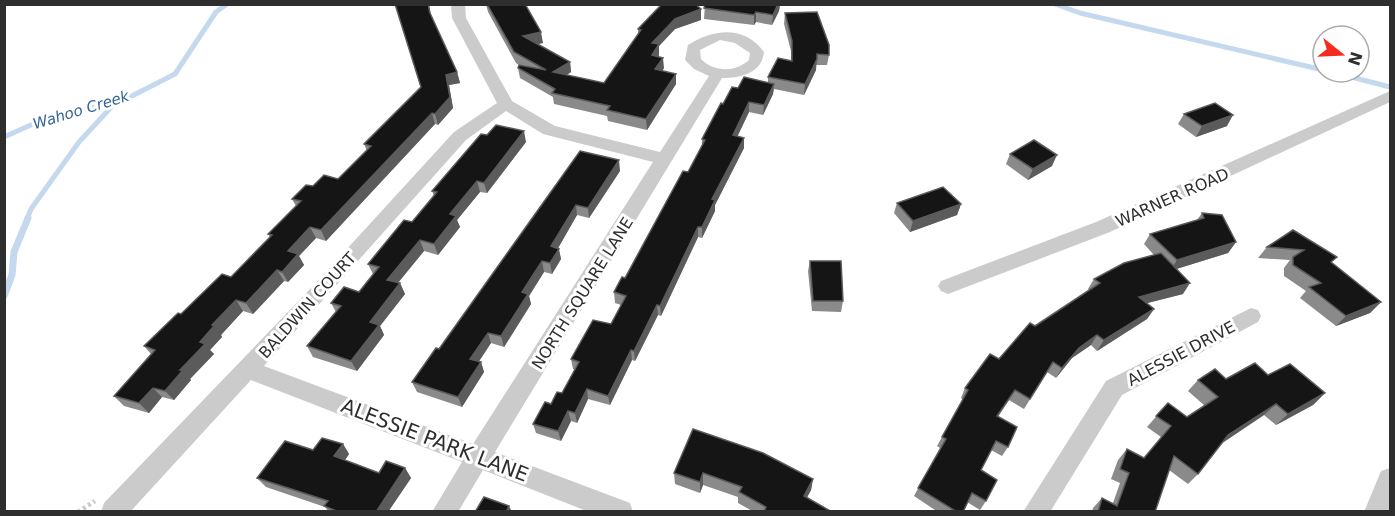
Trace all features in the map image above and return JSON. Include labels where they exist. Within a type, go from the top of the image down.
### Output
[{"type":"street","points":[[458,4],[459,18],[506,104],[549,130],[664,159]]},
{"type":"street","name":"NORTH SQUARE LANE","points":[[444,512],[480,458],[718,73]]},
{"type":"street","name":"WARNER ROAD","points":[[948,286],[1103,227],[1390,96]]},
{"type":"street","name":"BALDWIN COURT","points":[[113,512],[248,369],[460,136],[506,104]]},
{"type":"street","name":"ALESSIE DRIVE","points":[[1035,512],[1114,388],[1251,316]]},
{"type":"street","name":"ALESSIE PARK LANE","points":[[248,369],[621,512]]},
{"type":"street","points":[[1376,512],[1390,479]]},
{"type":"building","points":[[395,4],[428,4],[457,72],[446,75],[450,97],[321,230],[310,227],[288,251],[298,254],[282,272],[277,270],[246,303],[236,300],[212,325],[214,326],[200,342],[205,344],[180,370],[183,370],[165,391],[153,388],[139,403],[114,396],[155,350],[144,346],[222,274],[231,277],[272,235],[268,234],[301,201],[292,199],[306,185],[313,186],[324,175],[338,179],[371,146],[364,144],[421,87]]},
{"type":"building","points":[[487,4],[525,4],[541,32],[523,36],[570,62],[553,72],[604,83],[641,30],[638,29],[662,4],[695,4],[701,9],[675,19],[652,43],[659,44],[652,55],[663,58],[655,69],[676,74],[646,119],[607,110],[610,106],[552,93],[555,89],[518,68],[519,65],[546,70],[514,52]]},
{"type":"building","points":[[705,4],[778,4],[773,15],[756,12],[754,15],[704,8]]},
{"type":"building","points":[[817,12],[829,45],[829,55],[817,54],[817,59],[805,84],[768,77],[778,58],[792,61],[792,41],[785,13]]},
{"type":"building","points":[[744,77],[774,84],[764,105],[749,102],[733,135],[744,138],[712,199],[715,200],[702,227],[698,227],[660,306],[657,305],[634,351],[631,350],[608,396],[587,389],[575,413],[568,411],[558,431],[533,424],[545,402],[551,404],[557,392],[562,393],[579,362],[571,359],[593,320],[611,324],[626,296],[614,292],[622,277],[625,278],[683,171],[688,172],[721,103],[723,104],[732,87],[738,88]]},
{"type":"building","points":[[1215,103],[1233,115],[1202,126],[1184,114]]},
{"type":"building","points":[[496,125],[524,131],[484,183],[477,181],[450,214],[456,216],[434,244],[420,240],[387,280],[400,283],[370,322],[379,325],[351,361],[307,346],[341,306],[331,303],[344,287],[359,292],[379,267],[368,264],[404,220],[412,222],[437,192],[432,191],[481,134],[487,135]]},
{"type":"building","points":[[1034,140],[1057,155],[1033,169],[1010,154]]},
{"type":"building","points":[[580,151],[619,160],[588,208],[576,205],[551,246],[559,249],[550,263],[542,261],[522,292],[528,294],[501,336],[488,333],[470,359],[481,362],[458,397],[412,382],[436,348],[439,349]]},
{"type":"building","points":[[943,187],[961,204],[913,221],[897,203]]},
{"type":"building","points":[[1202,213],[1222,215],[1236,242],[1177,260],[1150,234],[1204,218]]},
{"type":"building","points":[[1293,230],[1337,257],[1331,262],[1381,302],[1346,316],[1309,287],[1321,283],[1293,265],[1293,257],[1304,250],[1267,247]]},
{"type":"building","points":[[1161,253],[1190,283],[1139,297],[1154,309],[1104,340],[1097,335],[1079,348],[1062,368],[1053,362],[1030,399],[1015,390],[997,416],[1017,427],[1008,447],[996,441],[981,470],[997,480],[986,501],[972,493],[963,512],[957,512],[918,488],[946,439],[942,437],[968,390],[965,388],[990,354],[999,359],[1030,323],[1035,326],[1100,283],[1094,279],[1124,263]]},
{"type":"building","points":[[810,261],[841,261],[843,301],[813,301]]},
{"type":"building","points":[[1255,363],[1268,375],[1290,364],[1325,393],[1288,414],[1276,404],[1228,435],[1198,474],[1174,456],[1155,512],[1098,512],[1102,498],[1117,506],[1129,473],[1120,469],[1127,449],[1144,458],[1171,426],[1156,416],[1168,403],[1187,417],[1218,397],[1198,380],[1215,369],[1226,379]]},
{"type":"building","points":[[693,429],[763,453],[813,479],[804,496],[832,512],[764,512],[766,507],[739,492],[742,487],[703,473],[700,482],[674,473]]},
{"type":"building","points":[[322,438],[343,444],[334,456],[379,473],[386,461],[405,468],[376,512],[339,512],[324,506],[328,501],[257,478],[285,441],[313,450]]},
{"type":"building","points":[[484,497],[509,506],[506,512],[475,512]]},
{"type":"waterway","name":"Wahoo Creek","points":[[115,103],[175,74],[216,12],[227,4]]},
{"type":"waterway","points":[[1055,4],[1080,13],[1311,67]]},
{"type":"waterway","points":[[1371,82],[1390,87]]},
{"type":"waterway","name":"Wahoo Creek","points":[[4,137],[51,116],[115,103]]},
{"type":"waterway","points":[[27,219],[31,209],[79,142],[115,103]]},
{"type":"waterway","points":[[4,296],[12,275],[14,252],[28,218]]}]
